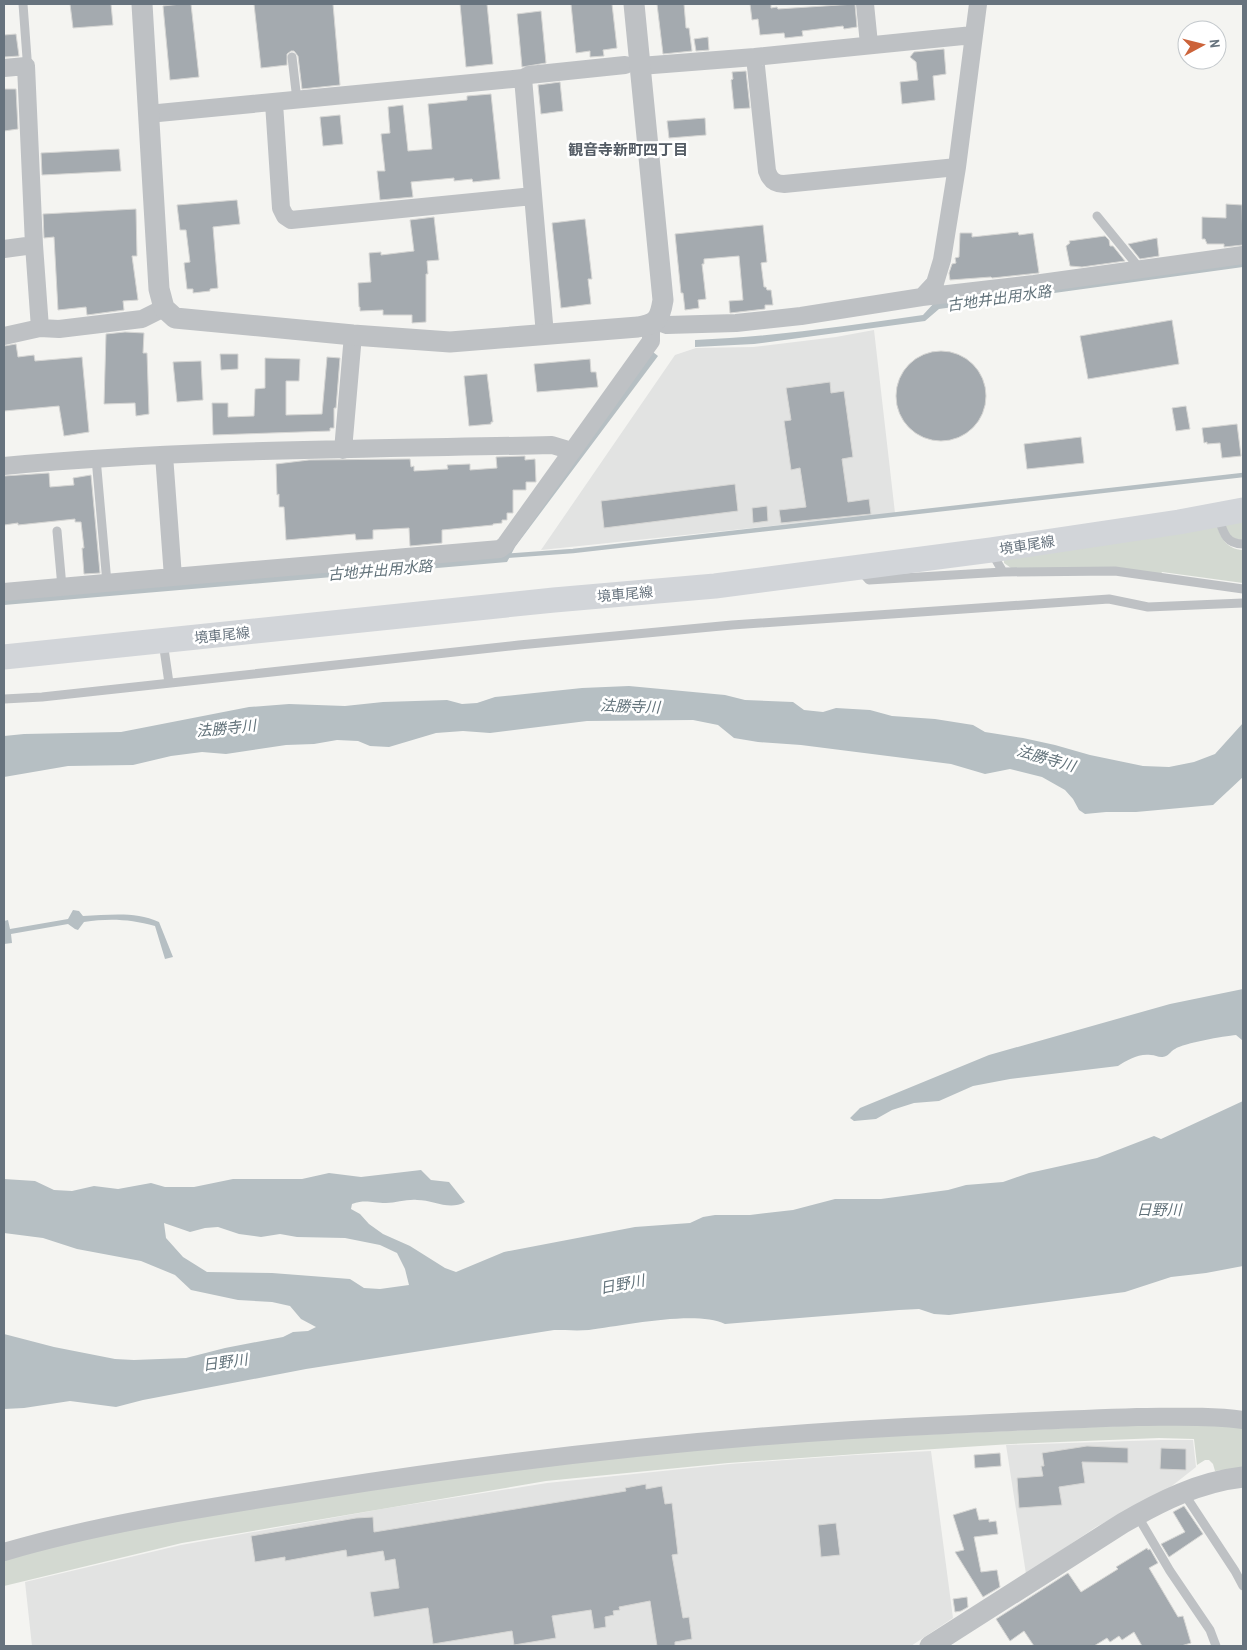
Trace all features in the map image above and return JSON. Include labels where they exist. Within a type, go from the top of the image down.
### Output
[{"type":"main road","name":"境車尾線","points":[[4,657],[164,642],[554,600],[715,586],[991,550],[1243,510]]},
{"type":"street","points":[[142,4],[159,289],[164,308],[175,318],[450,342],[546,335],[653,323],[667,325],[736,323],[801,316],[922,297],[1034,284],[1243,255]]},
{"type":"street","points":[[4,592],[500,549],[651,341],[653,323],[661,311],[663,300],[633,66],[634,4]]},
{"type":"street","points":[[865,4],[869,44]]},
{"type":"street","points":[[922,297],[935,284],[942,260],[978,4]]},
{"type":"street","points":[[148,114],[523,78],[529,75],[755,57],[973,35]]},
{"type":"street","points":[[755,57],[767,171],[770,179],[777,184],[956,167]]},
{"type":"street","points":[[4,68],[26,66],[34,245],[40,328]]},
{"type":"street","points":[[523,78],[546,335]]},
{"type":"street","points":[[274,103],[281,208],[285,216],[291,220],[533,196]]},
{"type":"street","points":[[4,249],[34,245]]},
{"type":"street","points":[[4,336],[40,328],[59,329],[142,319],[164,308]]},
{"type":"street","points":[[343,450],[353,335]]},
{"type":"street","points":[[4,466],[96,458],[164,455],[552,444],[572,451]]},
{"type":"street","points":[[164,455],[173,577]]},
{"type":"street","points":[[4,1552],[31,1544],[169,1514],[391,1479],[641,1447],[887,1427],[1155,1417],[1223,1417],[1243,1420]]},
{"type":"street","points":[[930,1646],[1137,1515],[1183,1492],[1218,1481],[1243,1477]]},
{"type":"lane","points":[[23,4],[26,66]]},
{"type":"lane","points":[[292,57],[297,100]]},
{"type":"lane","points":[[1097,216],[1141,270]]},
{"type":"lane","points":[[96,458],[107,583]]},
{"type":"lane","points":[[1217,515],[1230,542],[1243,544]]},
{"type":"lane","points":[[57,531],[62,587]]},
{"type":"lane","points":[[991,550],[1003,572]]},
{"type":"lane","points":[[858,568],[869,580],[1003,572],[1115,571],[1243,589]]},
{"type":"lane","points":[[4,700],[519,644],[838,617],[1108,600],[1148,607],[1243,603]]},
{"type":"lane","points":[[164,642],[169,683]]},
{"type":"lane","points":[[1183,1492],[1243,1586]]},
{"type":"lane","points":[[1137,1515],[1170,1571],[1210,1630],[1216,1646]]},
{"type":"shaded area","points":[[874,330],[895,513],[541,550],[675,355],[696,348],[753,347],[836,337]]},
{"type":"shaded area","points":[[1243,515],[1243,541],[1231,538],[1224,523]]},
{"type":"shaded area","points":[[1216,523],[1228,545],[1243,550],[1243,583],[1162,572],[1161,574],[1011,568],[1004,563],[1004,559]]},
{"type":"shaded area","points":[[1208,1422],[1243,1428],[1243,1468],[1215,1471],[1213,1464],[1209,1460],[1205,1460],[1197,1465],[1194,1439],[1159,1438],[1011,1444],[728,1463],[546,1481],[182,1543],[4,1586],[4,1559],[87,1538],[352,1489],[736,1443]]},
{"type":"shaded area","points":[[1193,1440],[1196,1467],[1168,1489],[1096,1527],[1026,1574],[1006,1445]]},
{"type":"shaded area","points":[[931,1451],[953,1618],[911,1646],[32,1646],[25,1582],[181,1545],[382,1509],[547,1483],[730,1464]]},
{"type":"water","name":"古地井出用水路","points":[[1243,261],[1243,267],[939,309],[925,321],[754,344],[695,347],[695,340],[781,334],[923,315],[934,303]]},
{"type":"water","name":"古地井出用水路","points":[[653,352],[658,356],[515,547],[507,562],[4,605],[4,597],[502,555]]},
{"type":"water","name":"法勝寺川","points":[[629,686],[725,695],[745,700],[793,702],[804,710],[823,712],[836,708],[870,710],[892,716],[935,719],[973,725],[985,732],[1023,738],[1143,766],[1169,767],[1194,762],[1215,754],[1243,723],[1243,777],[1213,805],[1136,812],[1085,814],[1079,810],[1065,790],[1042,777],[1010,769],[985,774],[951,764],[801,745],[758,742],[734,738],[718,725],[693,720],[587,721],[490,733],[463,731],[436,733],[389,747],[370,746],[358,741],[337,740],[226,754],[202,752],[171,756],[133,765],[68,766],[4,777],[4,736],[121,732],[249,707],[289,704],[345,706],[383,702],[447,700],[462,704],[477,703],[495,697],[582,688]]},
{"type":"water","points":[[73,910],[79,911],[83,916],[131,915],[159,922],[173,957],[165,959],[155,926],[120,920],[84,922],[78,930],[68,924],[11,934],[12,943],[4,944],[4,921],[8,920],[10,929],[68,919]]},
{"type":"water","points":[[1243,989],[1242,1040],[1236,1035],[1223,1037],[1180,1047],[1164,1057],[1153,1055],[1138,1056],[1118,1066],[1010,1079],[973,1086],[939,1101],[914,1103],[892,1110],[876,1119],[854,1121],[850,1118],[860,1108],[989,1055],[1170,1004]]},
{"type":"water","name":"日野川","points":[[1243,1101],[1243,1266],[1171,1277],[1125,1292],[949,1315],[934,1314],[919,1309],[725,1324],[696,1318],[658,1320],[589,1330],[554,1330],[306,1369],[143,1400],[116,1407],[70,1401],[4,1409],[4,1334],[54,1347],[115,1359],[134,1360],[186,1358],[225,1348],[283,1337],[293,1332],[308,1331],[316,1327],[301,1319],[290,1306],[272,1302],[238,1300],[191,1290],[175,1275],[141,1261],[77,1249],[43,1238],[4,1233],[4,1179],[35,1181],[54,1190],[72,1191],[94,1186],[118,1189],[151,1183],[165,1187],[194,1187],[233,1179],[302,1179],[329,1173],[361,1177],[421,1170],[431,1180],[449,1182],[465,1202],[447,1205],[423,1200],[386,1203],[365,1201],[352,1204],[351,1209],[360,1214],[369,1224],[383,1234],[410,1246],[445,1268],[456,1272],[504,1252],[635,1227],[690,1223],[703,1217],[715,1215],[750,1215],[793,1210],[835,1199],[881,1199],[948,1190],[966,1185],[1003,1182],[1029,1173],[1097,1158],[1154,1136],[1161,1139]],"holes":[[[164,1223],[190,1232],[218,1227],[239,1234],[261,1237],[280,1234],[297,1237],[345,1238],[380,1245],[397,1253],[405,1269],[409,1285],[380,1289],[364,1288],[350,1279],[272,1273],[207,1272],[183,1257],[166,1238]]]},
{"type":"building","points":[[70,4],[111,4],[113,25],[73,28]]},
{"type":"building","points":[[191,4],[199,77],[170,80],[163,6]]},
{"type":"building","points":[[254,4],[333,4],[340,85],[302,89],[298,56],[294,51],[287,54],[287,65],[261,68]]},
{"type":"building","points":[[460,4],[487,4],[493,64],[466,67]]},
{"type":"building","points":[[571,4],[612,4],[617,48],[603,50],[604,56],[590,57],[590,51],[576,53]]},
{"type":"building","points":[[657,4],[684,4],[686,28],[689,28],[692,51],[663,54]]},
{"type":"building","points":[[750,4],[771,4],[771,8],[777,7],[778,9],[855,4],[857,27],[844,29],[843,26],[802,31],[803,36],[785,38],[784,33],[760,35],[758,19],[752,20]]},
{"type":"building","points":[[541,11],[546,63],[522,67],[517,14]]},
{"type":"building","points":[[16,34],[19,56],[4,57],[4,35]]},
{"type":"building","points":[[708,37],[709,50],[696,51],[694,39]]},
{"type":"building","points":[[944,49],[946,74],[933,76],[935,100],[902,104],[900,82],[918,80],[916,62],[910,57],[914,52]]},
{"type":"building","points":[[746,71],[750,108],[734,109],[732,72]]},
{"type":"building","points":[[560,82],[563,111],[541,114],[538,85]]},
{"type":"building","points":[[4,89],[16,89],[18,129],[4,131]]},
{"type":"building","points":[[491,94],[500,179],[473,182],[472,179],[454,181],[454,178],[411,182],[413,197],[380,200],[377,171],[385,171],[381,134],[390,133],[388,107],[403,105],[408,151],[432,149],[428,104],[467,100],[467,96]]},
{"type":"building","points":[[340,115],[343,144],[323,146],[320,117]]},
{"type":"building","points":[[705,118],[706,135],[669,138],[667,121]]},
{"type":"building","points":[[119,149],[121,171],[42,175],[41,153]]},
{"type":"building","points":[[237,200],[240,224],[213,227],[218,288],[193,293],[193,289],[187,289],[184,263],[190,262],[186,230],[180,230],[177,205]]},
{"type":"building","points":[[1226,204],[1242,205],[1243,245],[1224,247],[1224,244],[1207,244],[1205,239],[1202,239],[1202,217],[1226,218]]},
{"type":"building","points":[[136,209],[137,256],[132,256],[138,300],[123,301],[124,310],[87,315],[86,307],[58,310],[54,237],[44,238],[43,214]]},
{"type":"building","points":[[434,217],[439,260],[427,261],[426,322],[412,323],[412,315],[383,315],[383,310],[360,311],[358,283],[371,282],[369,253],[381,252],[381,255],[414,251],[410,220]]},
{"type":"building","points":[[585,219],[592,279],[588,279],[591,304],[561,308],[552,223]]},
{"type":"building","points":[[763,225],[767,262],[761,263],[764,287],[767,290],[771,290],[773,305],[765,305],[765,309],[730,313],[729,301],[743,300],[739,256],[704,259],[704,264],[702,264],[706,299],[698,300],[699,308],[685,310],[683,293],[681,293],[675,234]]},
{"type":"building","points":[[1018,232],[1019,235],[1033,233],[1039,273],[950,280],[949,273],[952,264],[956,263],[955,258],[959,257],[960,233],[972,233],[972,237]]},
{"type":"building","points":[[1105,236],[1109,240],[1110,246],[1113,246],[1125,261],[1082,267],[1070,266],[1066,246],[1070,243],[1069,241]]},
{"type":"building","points":[[1157,238],[1159,256],[1140,259],[1128,244]]},
{"type":"building","points":[[1172,320],[1179,364],[1088,379],[1080,336]]},
{"type":"building","points":[[144,333],[143,353],[147,353],[149,414],[136,416],[135,403],[104,404],[106,334]]},
{"type":"building","points":[[16,344],[18,357],[34,355],[35,361],[82,357],[89,432],[64,436],[59,406],[4,411],[4,346]]},
{"type":"building","points":[[941,351],[958,354],[973,364],[983,379],[986,396],[983,413],[973,428],[958,438],[941,441],[924,438],[909,428],[899,413],[896,396],[899,379],[909,364],[924,354]]},
{"type":"building","points":[[220,354],[238,354],[238,369],[221,370]]},
{"type":"building","points":[[327,357],[340,358],[336,408],[334,408],[334,428],[330,428],[330,431],[213,435],[212,403],[228,403],[228,417],[254,416],[255,389],[265,388],[265,358],[300,359],[299,381],[286,381],[286,415],[322,414]]},
{"type":"building","points":[[590,359],[591,372],[596,372],[598,387],[537,392],[534,364]]},
{"type":"building","points":[[201,361],[203,400],[177,402],[173,362]]},
{"type":"building","points":[[487,374],[493,422],[491,424],[469,426],[464,376]]},
{"type":"building","points":[[830,382],[831,393],[844,391],[853,457],[842,459],[848,502],[869,499],[871,514],[781,523],[779,510],[806,507],[800,468],[791,470],[784,421],[791,420],[786,388]]},
{"type":"building","points":[[1186,406],[1190,429],[1176,431],[1172,408]]},
{"type":"building","points":[[1237,424],[1241,456],[1222,458],[1220,443],[1204,443],[1202,428]]},
{"type":"building","points":[[1081,437],[1084,463],[1027,469],[1024,444]]},
{"type":"building","points":[[525,456],[525,460],[535,459],[536,482],[526,482],[526,490],[513,490],[513,513],[507,513],[507,520],[502,520],[502,523],[442,530],[442,543],[410,546],[409,528],[373,530],[373,539],[356,540],[355,534],[286,540],[284,507],[279,507],[279,494],[277,495],[276,464],[309,460],[410,459],[411,467],[414,466],[414,471],[448,469],[447,465],[470,464],[470,470],[497,468],[496,457]]},
{"type":"building","points":[[49,473],[50,487],[74,485],[73,478],[91,475],[100,573],[84,574],[81,522],[75,522],[75,519],[4,525],[4,476]]},
{"type":"building","points":[[735,484],[738,511],[604,528],[601,501]]},
{"type":"building","points":[[767,506],[768,521],[753,523],[752,508]]},
{"type":"building","points":[[1087,1446],[1128,1448],[1128,1463],[1082,1462],[1085,1483],[1059,1487],[1062,1505],[1019,1508],[1017,1478],[1043,1476],[1041,1466],[1044,1466],[1042,1453]]},
{"type":"building","points":[[1161,1448],[1186,1449],[1186,1470],[1160,1469]]},
{"type":"building","points":[[1000,1453],[1001,1466],[975,1468],[974,1455]]},
{"type":"building","points":[[646,1484],[646,1489],[662,1486],[665,1504],[672,1503],[678,1554],[672,1555],[683,1618],[689,1617],[692,1639],[675,1642],[675,1646],[657,1646],[650,1601],[619,1607],[620,1610],[613,1611],[614,1615],[605,1617],[606,1627],[594,1629],[591,1610],[552,1616],[556,1638],[514,1645],[512,1631],[433,1644],[428,1608],[374,1617],[370,1592],[399,1588],[395,1559],[385,1561],[383,1551],[347,1557],[346,1550],[285,1561],[285,1557],[255,1562],[251,1536],[356,1518],[373,1517],[374,1532],[626,1491],[625,1488]]},
{"type":"building","points":[[1184,1506],[1203,1534],[1169,1557],[1161,1544],[1185,1532],[1173,1512]]},
{"type":"building","points":[[976,1508],[979,1520],[989,1519],[989,1522],[996,1521],[998,1534],[974,1537],[981,1572],[997,1570],[1000,1587],[983,1597],[955,1552],[964,1550],[953,1515]]},
{"type":"building","points":[[836,1523],[840,1555],[821,1557],[818,1525]]},
{"type":"building","points":[[1147,1548],[1148,1550],[1150,1549],[1158,1563],[1149,1568],[1178,1617],[1183,1616],[1191,1643],[1181,1646],[1142,1646],[1134,1632],[1122,1640],[1119,1636],[1110,1642],[1107,1638],[1094,1646],[1034,1646],[1024,1631],[1010,1641],[996,1619],[1068,1573],[1081,1592]]},
{"type":"building","points":[[967,1597],[968,1607],[955,1612],[953,1599]]},
{"type":"waterway","points":[[505,556],[573,551],[1243,475]]},
{"type":"district","name":"観音寺新町四丁目","points":[[628,149]]}]
